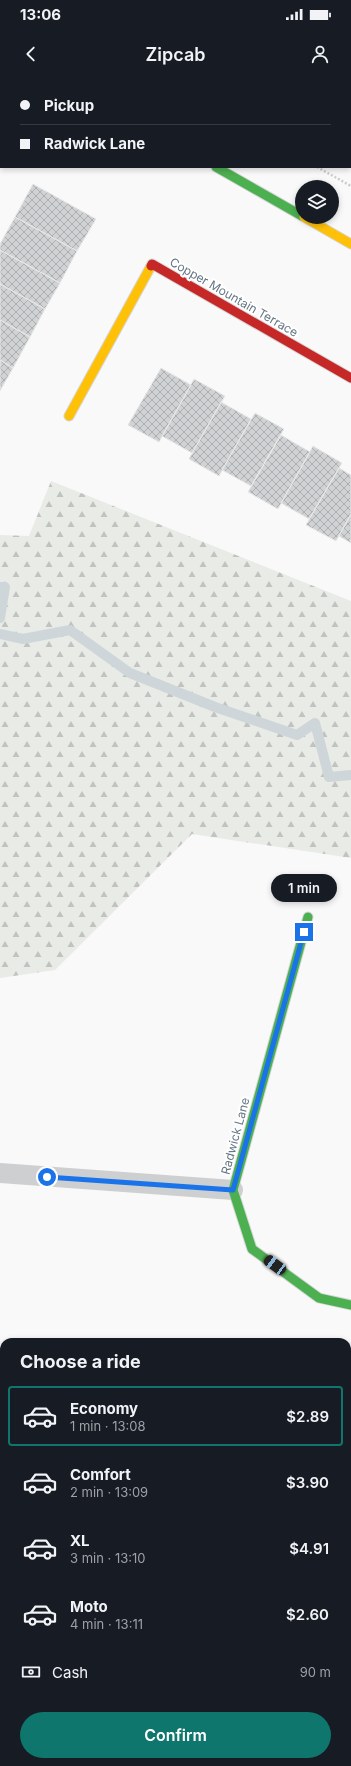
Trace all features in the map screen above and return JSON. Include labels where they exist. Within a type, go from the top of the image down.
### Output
[{"type":"street","points":[[218,168],[295,212]]},
{"type":"street","points":[[315,224],[351,244]]},
{"type":"street","name":"Copper Mountain Terrace","points":[[69,416],[152,264],[351,378]]},
{"type":"street","name":"Radwick Lane","points":[[308,916],[233,1190],[252,1249],[319,1298],[351,1306]]},
{"type":"lane","points":[[0,1173],[233,1190]]},
{"type":"path","points":[[320,168],[351,186]]},
{"type":"green space","points":[[51,481],[351,601],[351,858],[192,834],[55,970],[0,978],[0,535],[29,536]]},
{"type":"building","points":[[33,184],[96,219],[77,251],[15,217]]},
{"type":"building","points":[[15,217],[77,251],[60,283],[0,250],[0,244]]},
{"type":"building","points":[[0,250],[60,283],[45,309],[0,284]]},
{"type":"building","points":[[0,284],[45,309],[30,337],[0,320]]},
{"type":"building","points":[[0,320],[30,337],[13,368],[0,360]]},
{"type":"building","points":[[0,360],[13,368],[0,391]]},
{"type":"building","points":[[161,368],[191,385],[159,442],[128,425]]},
{"type":"building","points":[[194,379],[225,396],[192,453],[162,436]]},
{"type":"building","points":[[221,402],[251,419],[219,476],[189,459]]},
{"type":"building","points":[[255,413],[284,429],[251,486],[222,470]]},
{"type":"building","points":[[281,435],[310,452],[278,509],[248,492]]},
{"type":"building","points":[[313,446],[342,463],[309,519],[281,503]]},
{"type":"building","points":[[339,468],[351,475],[351,514],[336,541],[306,525]]},
{"type":"building","points":[[351,514],[351,543],[339,536]]},
{"type":"waterway","points":[[0,587],[5,587],[0,618]]},
{"type":"waterway","points":[[0,634],[23,639],[70,630],[130,673],[215,707],[297,735],[315,723],[329,777],[351,775]]},
{"type":"traffic: fast","points":[[218,168],[295,212]]},
{"type":"traffic: fast","points":[[308,917],[233,1190],[252,1249],[319,1298],[351,1305]]},
{"type":"traffic: slow","points":[[316,224],[351,244]]},
{"type":"traffic: slow","points":[[69,416],[151,266]]},
{"type":"traffic: jam","points":[[151,266],[152,264],[351,378]]},
{"type":"route","points":[[47,1177],[233,1190],[304,932]]}]
